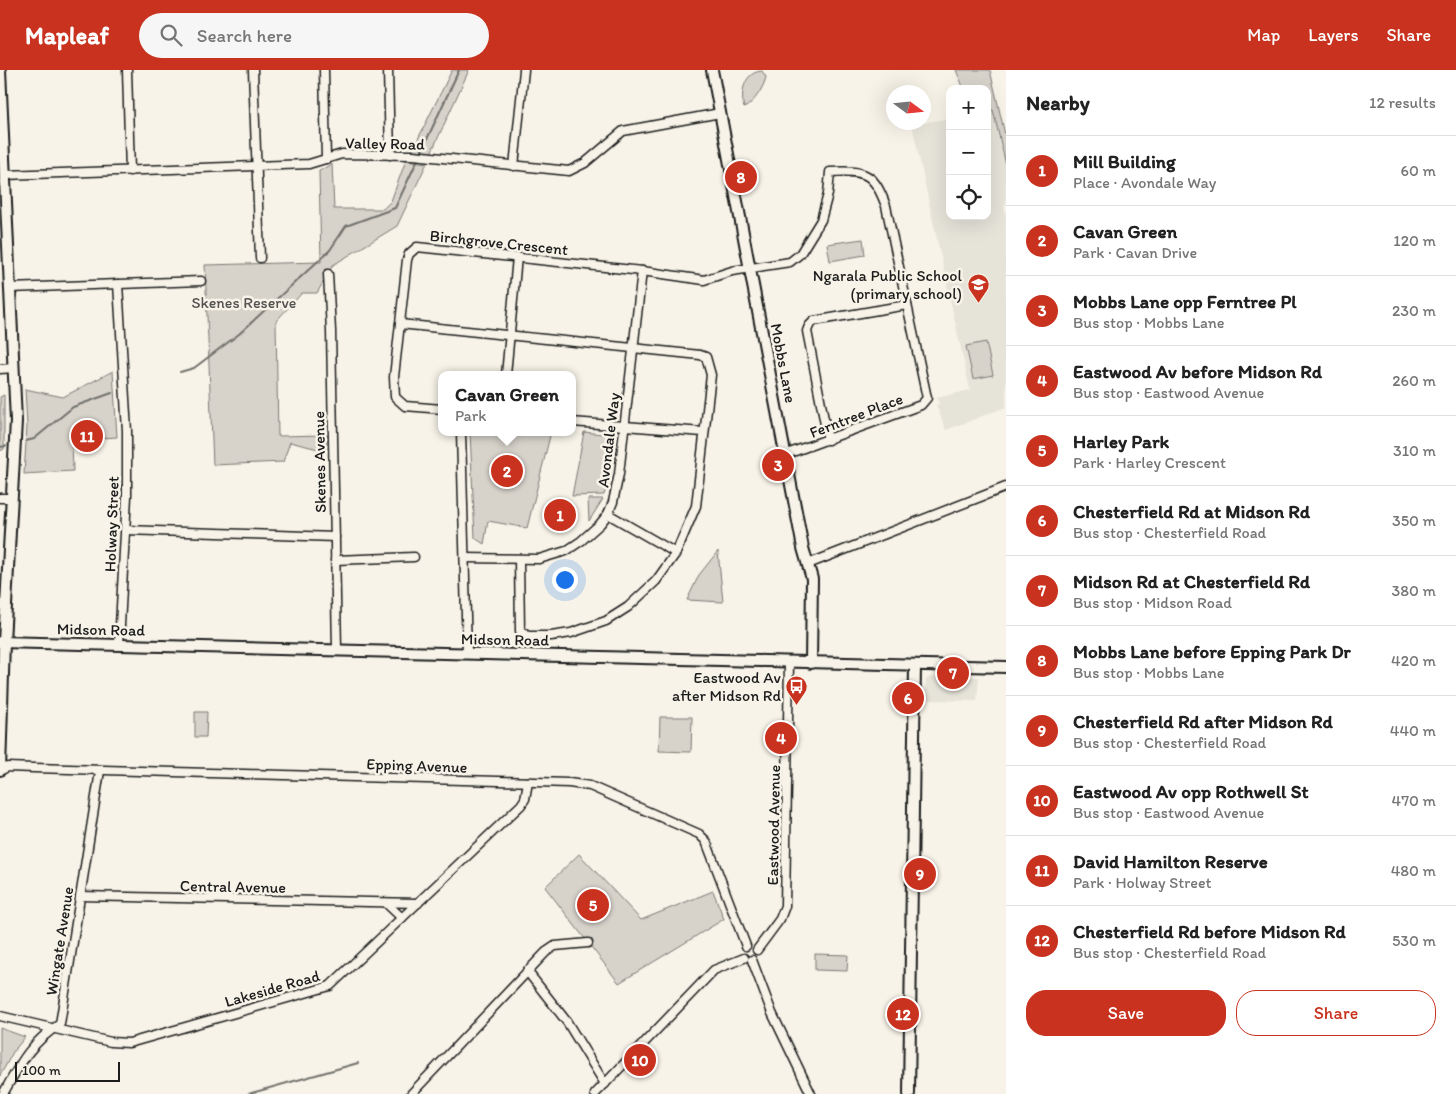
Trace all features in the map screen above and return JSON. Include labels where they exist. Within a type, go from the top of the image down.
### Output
[{"type":"street","points":[[0,70],[5,174],[3,210],[10,288],[16,421],[2,642],[1,770]]},
{"type":"street","points":[[126,70],[130,171]]},
{"type":"street","points":[[253,70],[260,258]]},
{"type":"street","points":[[324,70],[326,159]]},
{"type":"street","points":[[388,70],[390,155]]},
{"type":"street","points":[[514,166],[524,70]]},
{"type":"street","name":"Mobbs Lane","points":[[712,70],[813,592],[810,663]]},
{"type":"street","name":"Valley Road","points":[[5,174],[309,164],[342,154],[422,155],[569,171],[585,163],[623,132],[720,113]]},
{"type":"street","name":"Birchgrove Crescent","points":[[438,409],[405,406],[395,397],[394,377],[406,260],[409,254],[417,247],[642,271],[704,280],[719,274],[790,262],[800,254],[821,220],[828,194],[830,172],[852,170],[866,174],[878,185],[886,206],[907,305]]},
{"type":"street","points":[[506,371],[517,257]]},
{"type":"street","name":"Avondale Way","points":[[465,558],[539,560],[566,551],[591,533],[608,514],[617,488],[642,271]]},
{"type":"street","name":"Skenes Avenue","points":[[328,274],[331,331],[337,650]]},
{"type":"street","points":[[10,288],[201,281]]},
{"type":"street","name":"Holway Street","points":[[118,284],[127,431],[126,530],[119,644]]},
{"type":"street","points":[[828,440],[807,331],[809,326],[814,321],[907,305]]},
{"type":"street","name":"Ferntree Place","points":[[787,454],[921,405],[927,398],[907,305]]},
{"type":"street","points":[[400,324],[706,357],[711,375],[696,506],[676,553],[656,581],[628,607],[606,620],[571,633],[528,636],[520,631],[519,560]]},
{"type":"street","points":[[0,369],[14,368]]},
{"type":"street","points":[[576,422],[704,432]]},
{"type":"street","points":[[461,436],[468,653]]},
{"type":"street","points":[[808,564],[1006,487]]},
{"type":"street","points":[[0,498],[12,498]]},
{"type":"street","points":[[608,514],[676,553]]},
{"type":"street","points":[[126,530],[335,537]]},
{"type":"street","points":[[335,560],[414,557]]},
{"type":"street","name":"Midson Road","points":[[2,642],[1006,667]]},
{"type":"street","name":"Eastwood Avenue","points":[[757,950],[780,919],[785,906],[789,662]]},
{"type":"street","points":[[910,1094],[915,666]]},
{"type":"street","name":"Epping Avenue","points":[[1,770],[8,767],[528,782],[590,786],[699,834],[706,841],[746,946]]},
{"type":"street","name":"Wingate Avenue","points":[[3,1094],[26,1054],[43,1034],[60,1024],[100,771]]},
{"type":"street","name":"Lakeside Road","points":[[0,1016],[51,1030],[111,1042],[129,1043],[322,989],[336,981],[521,805],[525,799],[528,782]]},
{"type":"street","name":"Central Avenue","points":[[80,896],[418,903]]},
{"type":"street","points":[[386,903],[402,918]]},
{"type":"street","points":[[411,1094],[527,971],[554,946],[588,943]]},
{"type":"street","points":[[744,958],[742,951],[746,946],[751,945],[757,950],[757,955],[752,960]]},
{"type":"street","points":[[595,1094],[714,970],[744,958],[752,960]]},
{"type":"street","points":[[752,960],[772,1013],[811,1094]]},
{"type":"street","points":[[527,971],[567,1022],[605,1084]]},
{"type":"shaded area","name":"Ngarala Public School (primary school)","points":[[991,110],[993,110],[1006,165],[1006,205],[1004,206],[1006,216],[1006,407],[946,430],[936,405],[939,404],[937,398],[970,390],[913,130],[931,130],[931,122],[946,119],[946,220],[991,220]]},
{"type":"shaded area","points":[[930,677],[979,677],[977,701],[925,700],[926,680]]},
{"type":"green space","points":[[452,70],[469,70],[431,153],[412,151]]},
{"type":"green space","points":[[956,70],[990,70],[1006,139],[1006,165],[993,110],[991,110],[991,85],[962,85]]},
{"type":"green space","points":[[762,71],[766,77],[763,85],[755,99],[744,108],[743,90],[747,79],[756,72]]},
{"type":"green space","name":"Skenes Reserve","points":[[406,160],[427,163],[397,226],[333,265],[317,293],[302,293],[276,321],[278,436],[327,435],[326,451],[290,442],[283,462],[213,465],[205,265],[321,262],[319,171],[332,164],[334,209],[383,209],[391,201]]},
{"type":"green space","points":[[863,239],[865,255],[830,261],[827,244]]},
{"type":"green space","points":[[986,342],[993,375],[973,379],[966,346]]},
{"type":"green space","points":[[113,371],[117,437],[75,440],[72,443],[73,471],[24,474],[27,426],[25,389],[63,397]]},
{"type":"green space","points":[[4,395],[4,449],[0,451],[0,397]]},
{"type":"green space","points":[[584,432],[611,435],[613,438],[608,481],[604,495],[572,496]]},
{"type":"green space","points":[[470,436],[550,436],[527,528],[488,521],[484,544],[475,538]]},
{"type":"green space","points":[[588,499],[603,499],[589,521]]},
{"type":"green space","points":[[718,551],[723,602],[687,600],[699,575]]},
{"type":"green space","points":[[195,712],[207,712],[206,737],[195,737]]},
{"type":"green space","points":[[660,717],[692,717],[691,752],[659,751]]},
{"type":"green space","points":[[579,854],[641,920],[713,891],[724,919],[619,983],[545,887]]},
{"type":"green space","points":[[815,954],[848,955],[847,971],[815,970]]},
{"type":"green space","points":[[0,1028],[25,1037],[13,1052],[0,1076]]},
{"type":"waterway","points":[[422,150],[459,70]]},
{"type":"waterway","points":[[180,372],[194,368],[239,334],[330,250],[346,226],[395,208],[417,161]]},
{"type":"waterway","points":[[26,441],[34,439],[73,407],[112,393]]},
{"type":"waterway","points":[[0,447],[6,446]]},
{"type":"waterway","points":[[248,1094],[358,1063]]},
{"type":"place","name":"Mobbs Lane before Epping Park Dr","points":[[741,177]]},
{"type":"place","name":"Ngarala Public School (primary school)","points":[[978,303]]},
{"type":"place","name":"David Hamilton Reserve","points":[[87,436]]},
{"type":"place","name":"Mobbs Lane opp Ferntree Pl","points":[[778,465]]},
{"type":"place","name":"Cavan Green","points":[[507,471]]},
{"type":"place","name":"Mill Building","points":[[560,515]]},
{"type":"place","name":"Midson Rd at Chesterfield Rd","points":[[953,673]]},
{"type":"place","name":"Chesterfield Rd at Midson Rd","points":[[908,698]]},
{"type":"place","name":"Eastwood Av after Midson Rd","points":[[797,705]]},
{"type":"place","name":"Eastwood Av before Midson Rd","points":[[781,738]]},
{"type":"place","name":"Chesterfield Rd after Midson Rd","points":[[920,874]]},
{"type":"place","name":"Harley Park","points":[[593,905]]},
{"type":"place","name":"Chesterfield Rd before Midson Rd","points":[[903,1014]]},
{"type":"place","name":"Eastwood Av opp Rothwell St","points":[[640,1060]]}]
